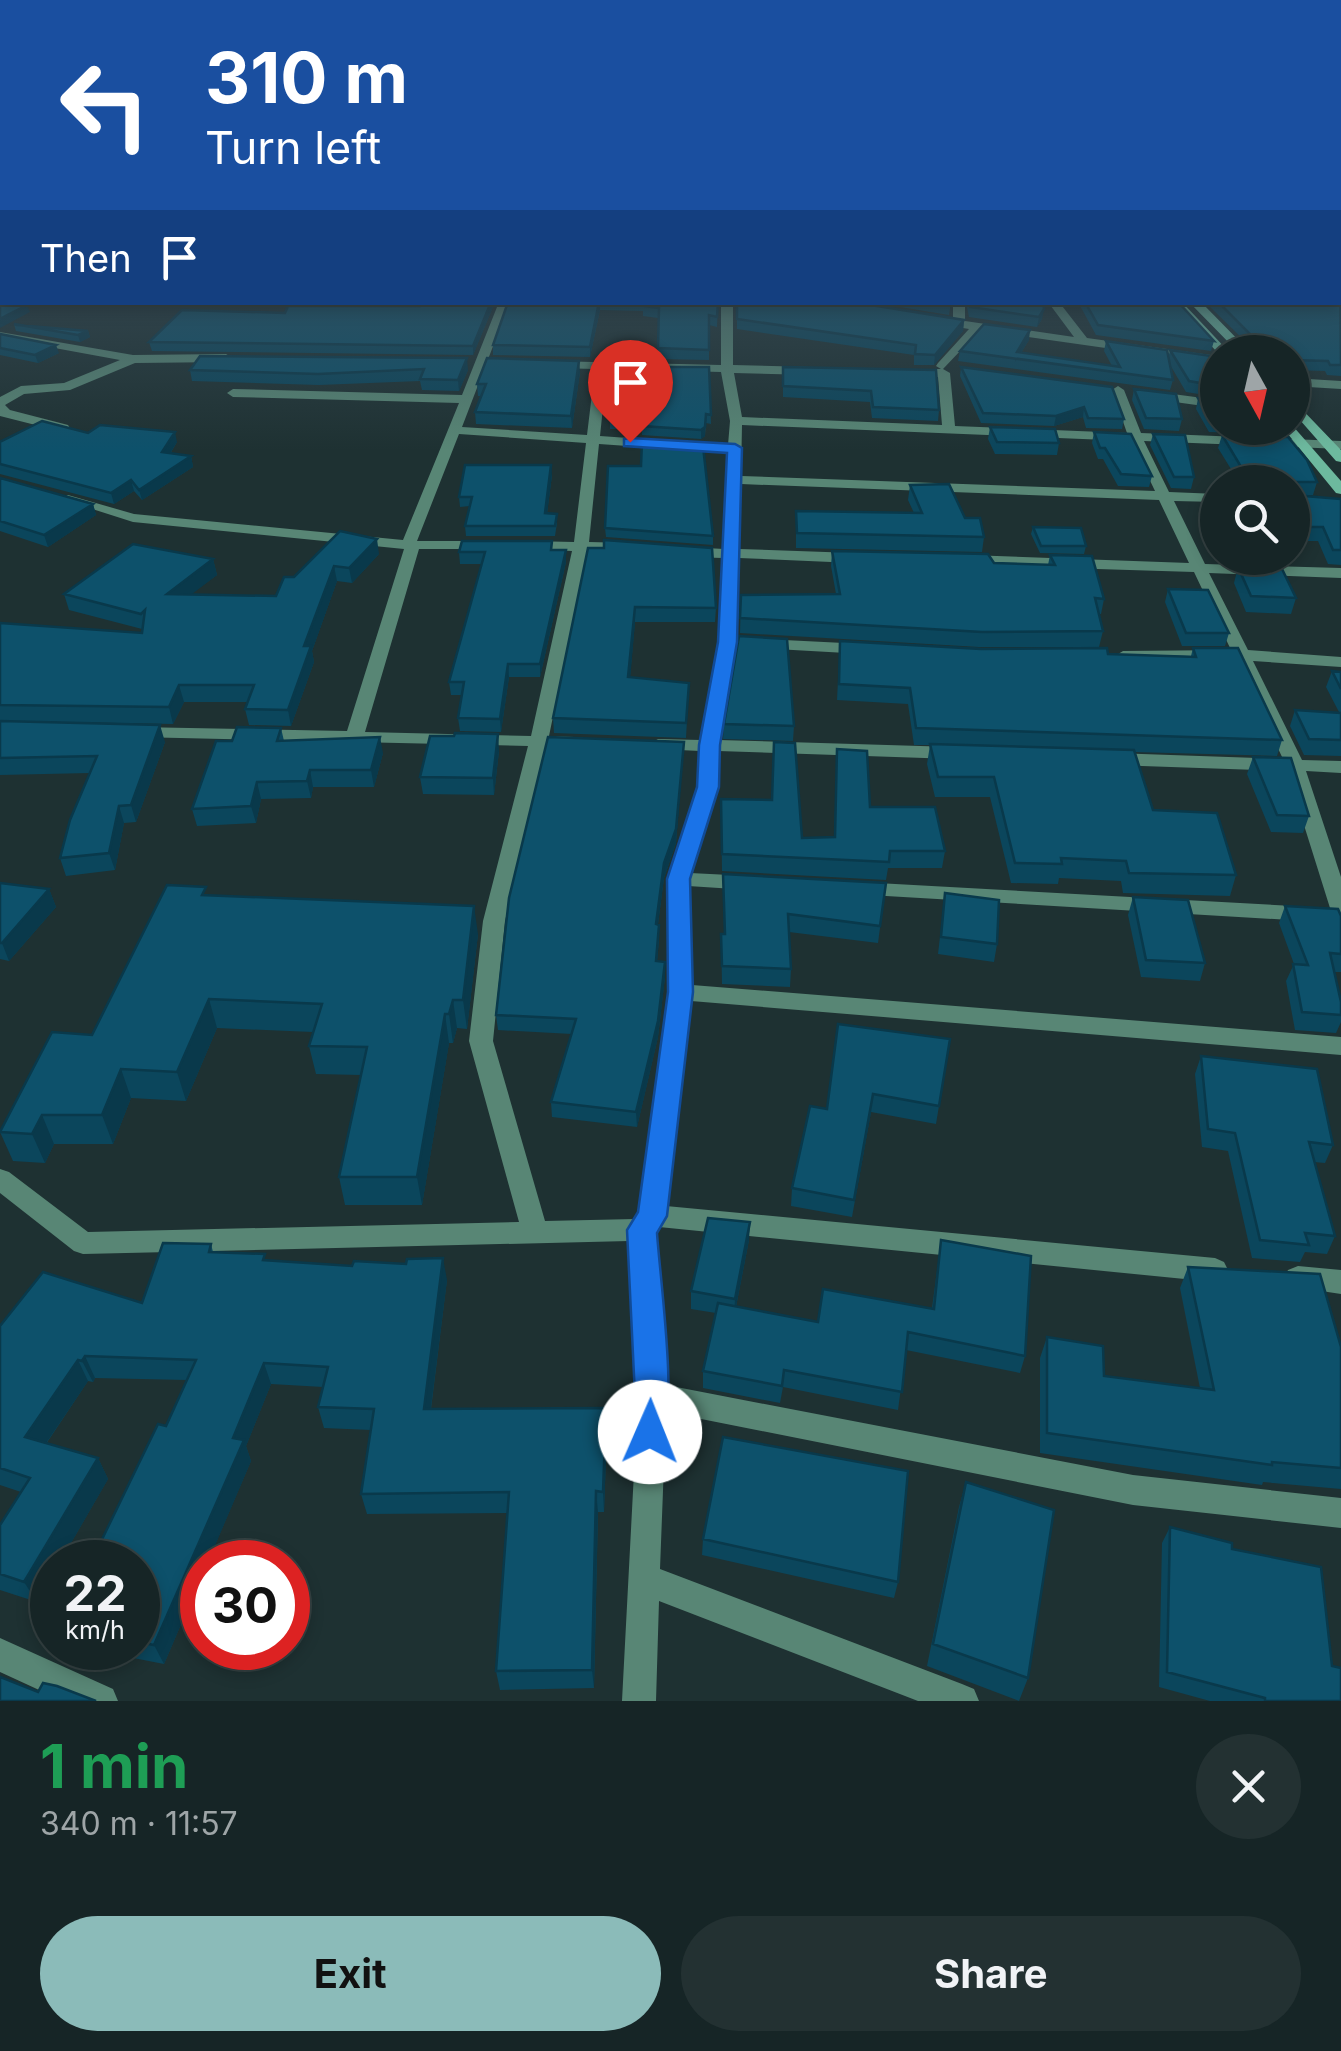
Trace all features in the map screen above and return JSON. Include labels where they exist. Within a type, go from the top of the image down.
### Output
[{"type":"main road","points":[[1178,305],[1207,335]]},
{"type":"main road","points":[[1197,305],[1227,335]]},
{"type":"main road","points":[[1310,422],[1336,445],[1341,458]]},
{"type":"main road","points":[[1304,445],[1341,490]]},
{"type":"street","points":[[408,544],[466,399],[486,362],[505,305]]},
{"type":"street","points":[[638,1701],[652,1396],[647,1223],[681,992],[678,879],[708,787],[709,745],[728,642],[736,421],[727,369],[727,305]]},
{"type":"street","points":[[958,324],[959,305]]},
{"type":"street","points":[[1055,305],[1085,343]]},
{"type":"street","points":[[923,319],[1200,358]]},
{"type":"street","points":[[949,429],[943,370],[977,327]]},
{"type":"street","points":[[0,335],[132,359],[244,358]]},
{"type":"street","points":[[75,432],[5,412],[0,405],[20,390],[66,387],[132,359]]},
{"type":"street","points":[[460,362],[486,362]]},
{"type":"street","points":[[544,364],[825,371]]},
{"type":"street","points":[[535,1232],[481,1041],[494,921],[582,544],[601,366]]},
{"type":"street","points":[[904,372],[962,369]]},
{"type":"street","points":[[1310,383],[1341,385]]},
{"type":"street","points":[[1098,388],[1200,401]]},
{"type":"street","points":[[946,560],[1200,565],[1136,438],[1118,390]]},
{"type":"street","points":[[233,393],[466,399]]},
{"type":"street","points":[[736,421],[1200,440]]},
{"type":"street","points":[[454,430],[735,448]]},
{"type":"street","points":[[1310,444],[1336,445]]},
{"type":"street","points":[[734,480],[1200,497]]},
{"type":"street","points":[[57,496],[133,518],[408,544],[582,544],[656,550]]},
{"type":"street","points":[[354,737],[412,548],[408,544]]},
{"type":"street","points":[[675,551],[868,558]]},
{"type":"street","points":[[1310,571],[1341,573]]},
{"type":"street","points":[[834,888],[1341,912],[1295,765],[1205,575]]},
{"type":"street","points":[[728,642],[882,650]]},
{"type":"street","points":[[1111,656],[1243,656],[1341,662]]},
{"type":"street","points":[[118,732],[596,742]]},
{"type":"street","points":[[634,743],[983,754]]},
{"type":"street","points":[[1100,758],[1341,767]]},
{"type":"street","points":[[678,879],[776,884]]},
{"type":"street","points":[[681,992],[1341,1046]]},
{"type":"street","points":[[0,1179],[82,1243],[535,1232],[647,1223],[1341,1282]]},
{"type":"street","points":[[652,1396],[1133,1490],[1341,1513]]},
{"type":"street","points":[[644,1579],[962,1701]]},
{"type":"street","points":[[0,1655],[101,1701]]},
{"type":"building","points":[[0,305],[27,305],[0,319]]},
{"type":"building","points":[[490,305],[473,346],[149,342],[182,310],[285,313],[288,306]]},
{"type":"building","points":[[507,305],[598,305],[590,347],[493,345]]},
{"type":"building","points":[[718,305],[717,317],[709,315],[709,350],[658,348],[659,308],[643,306]]},
{"type":"building","points":[[737,305],[871,305],[964,320],[935,355],[915,354],[916,345],[737,319]]},
{"type":"building","points":[[1043,305],[1044,309],[1039,317],[970,307]]},
{"type":"building","points":[[1087,305],[1181,305],[1208,335],[1200,335],[1200,339],[1098,325]]},
{"type":"building","points":[[1221,305],[1340,305],[1341,365],[1330,365],[1328,361],[1310,360],[1310,335],[1251,335]]},
{"type":"building","points":[[984,324],[1030,330],[1017,352],[1120,367],[1106,341],[1167,350],[1173,380],[960,351]]},
{"type":"building","points":[[23,325],[88,331],[78,335]]},
{"type":"building","points":[[0,334],[56,345],[35,355],[0,348]]},
{"type":"building","points":[[1170,350],[1200,354],[1200,383],[1189,381]]},
{"type":"building","points":[[200,356],[467,358],[458,380],[420,379],[424,369],[318,374],[190,370]]},
{"type":"building","points":[[487,358],[579,361],[571,416],[475,412],[486,384],[477,384]]},
{"type":"building","points":[[612,367],[709,367],[711,415],[706,414],[705,427],[701,430],[642,426],[642,420],[610,420]]},
{"type":"building","points":[[783,367],[936,370],[939,410],[873,407],[871,391],[783,386]]},
{"type":"building","points":[[961,367],[1112,387],[1124,419],[1088,418],[1084,407],[1056,416],[983,413]]},
{"type":"building","points":[[1134,389],[1176,394],[1182,419],[1146,418]]},
{"type":"building","points":[[42,421],[88,433],[100,425],[175,432],[162,452],[191,456],[139,490],[131,480],[111,493],[0,464],[0,442]]},
{"type":"building","points":[[990,427],[1055,429],[1059,443],[997,442]]},
{"type":"building","points":[[1094,432],[1131,434],[1152,476],[1121,474],[1105,448],[1100,448]]},
{"type":"building","points":[[1153,434],[1185,435],[1194,477],[1174,477]]},
{"type":"building","points":[[642,442],[703,446],[713,536],[605,528],[608,466],[641,466]]},
{"type":"building","points":[[1228,445],[1295,445],[1309,465],[1240,465]]},
{"type":"building","points":[[465,465],[551,465],[545,513],[557,514],[555,526],[465,526],[472,497],[459,497]]},
{"type":"building","points":[[0,478],[93,504],[44,535],[0,521]]},
{"type":"building","points":[[949,484],[965,518],[980,518],[984,537],[797,533],[796,511],[922,513],[910,485]]},
{"type":"building","points":[[1310,496],[1341,499],[1341,550],[1333,550],[1323,527],[1310,527]]},
{"type":"building","points":[[1033,527],[1081,528],[1086,546],[1041,546]]},
{"type":"building","points":[[340,531],[377,539],[349,568],[334,566],[304,646],[311,646],[288,710],[245,709],[254,685],[179,685],[169,707],[0,705],[0,623],[142,633],[145,610],[141,614],[64,594],[133,544],[213,559],[167,594],[276,596],[284,577],[294,577]]},
{"type":"building","points":[[604,540],[712,548],[716,608],[635,607],[628,677],[689,683],[686,723],[553,718],[588,548],[604,548]]},
{"type":"building","points":[[462,541],[552,541],[551,550],[566,550],[540,664],[508,664],[500,719],[458,718],[464,682],[449,682],[485,552],[459,552]]},
{"type":"building","points":[[832,551],[988,554],[994,563],[1055,565],[1050,555],[1092,556],[1104,599],[1095,598],[1103,631],[982,632],[740,618],[741,595],[840,594]]},
{"type":"building","points":[[1242,575],[1285,575],[1296,598],[1251,596]]},
{"type":"building","points":[[1168,589],[1208,590],[1229,633],[1186,633]]},
{"type":"building","points":[[739,636],[787,639],[794,726],[724,724]]},
{"type":"building","points":[[840,641],[981,649],[1107,648],[1108,654],[1196,657],[1193,648],[1238,648],[1282,740],[916,728],[910,688],[839,684]]},
{"type":"building","points":[[1332,671],[1341,672],[1341,689]]},
{"type":"building","points":[[1295,710],[1341,713],[1341,740],[1309,739]]},
{"type":"building","points":[[0,721],[160,725],[131,805],[119,806],[109,853],[60,858],[70,820],[97,756],[0,758]]},
{"type":"building","points":[[237,727],[281,728],[277,741],[380,737],[371,770],[310,770],[307,781],[257,782],[251,806],[192,809],[216,741],[232,741]]},
{"type":"building","points":[[498,734],[493,778],[420,777],[430,736]]},
{"type":"building","points":[[548,737],[684,742],[676,829],[664,863],[656,924],[656,961],[665,962],[658,1021],[636,1112],[551,1102],[576,1019],[496,1015],[509,898]]},
{"type":"building","points":[[774,742],[795,743],[802,838],[835,837],[837,749],[867,751],[870,807],[935,807],[945,851],[890,851],[889,862],[722,854],[721,799],[772,800]]},
{"type":"building","points":[[930,744],[1134,750],[1153,810],[1217,813],[1236,875],[1129,873],[1126,861],[1061,858],[1062,864],[1015,863],[994,777],[938,777]]},
{"type":"building","points":[[1253,757],[1291,758],[1309,816],[1277,815]]},
{"type":"building","points":[[723,874],[886,883],[880,926],[788,914],[791,969],[722,966]]},
{"type":"building","points":[[0,883],[49,889],[2,943],[0,943]]},
{"type":"building","points":[[167,885],[206,887],[202,895],[474,906],[463,1000],[453,1000],[449,1014],[445,1014],[417,1177],[339,1177],[367,1047],[309,1046],[322,1004],[209,999],[177,1072],[121,1069],[102,1115],[42,1115],[32,1134],[0,1132],[52,1032],[92,1035]]},
{"type":"building","points":[[945,893],[999,900],[997,944],[941,937]]},
{"type":"building","points":[[1133,897],[1188,900],[1205,963],[1146,960]]},
{"type":"building","points":[[1285,906],[1338,909],[1341,954],[1330,953],[1341,1015],[1302,1012],[1293,964],[1308,965]]},
{"type":"building","points":[[838,1024],[950,1039],[939,1106],[873,1094],[854,1200],[792,1188],[810,1106],[827,1109]]},
{"type":"building","points":[[1201,1056],[1317,1069],[1333,1145],[1309,1142],[1335,1236],[1305,1233],[1309,1245],[1260,1240],[1235,1133],[1208,1129]]},
{"type":"building","points":[[708,1218],[750,1222],[735,1299],[691,1291]]},
{"type":"building","points":[[941,1240],[1031,1256],[1025,1356],[908,1332],[902,1392],[784,1370],[782,1386],[703,1371],[718,1303],[818,1322],[823,1289],[934,1309]]},
{"type":"building","points":[[163,1243],[211,1244],[209,1252],[265,1254],[263,1260],[352,1266],[354,1261],[406,1264],[407,1259],[443,1258],[424,1409],[606,1408],[603,1492],[596,1491],[592,1670],[496,1671],[509,1492],[361,1494],[374,1409],[318,1407],[328,1367],[264,1363],[233,1438],[244,1440],[200,1540],[180,1540],[180,1586],[160,1631],[160,1540],[102,1540],[158,1424],[166,1426],[196,1360],[85,1356],[78,1360],[25,1437],[98,1458],[49,1540],[30,1540],[30,1572],[24,1582],[0,1574],[0,1525],[30,1478],[0,1468],[0,1326],[43,1272],[142,1303]]},
{"type":"building","points":[[1188,1267],[1320,1274],[1341,1347],[1341,1468],[1272,1465],[1047,1433],[1047,1337],[1103,1346],[1104,1376],[1214,1390]]},
{"type":"building","points":[[723,1437],[908,1471],[898,1582],[703,1539]]},
{"type":"building","points":[[966,1482],[1054,1510],[1028,1678],[933,1644]]},
{"type":"building","points":[[1170,1527],[1232,1543],[1232,1549],[1321,1567],[1332,1666],[1341,1668],[1341,1701],[1265,1701],[1167,1672]]},
{"type":"building","points":[[0,1677],[38,1692],[43,1683],[96,1701],[0,1701]]},
{"type":"route","points":[[630,442],[735,448],[728,642],[709,745],[708,787],[678,879],[681,992],[652,1216],[642,1230],[652,1396],[650,1432]]}]
